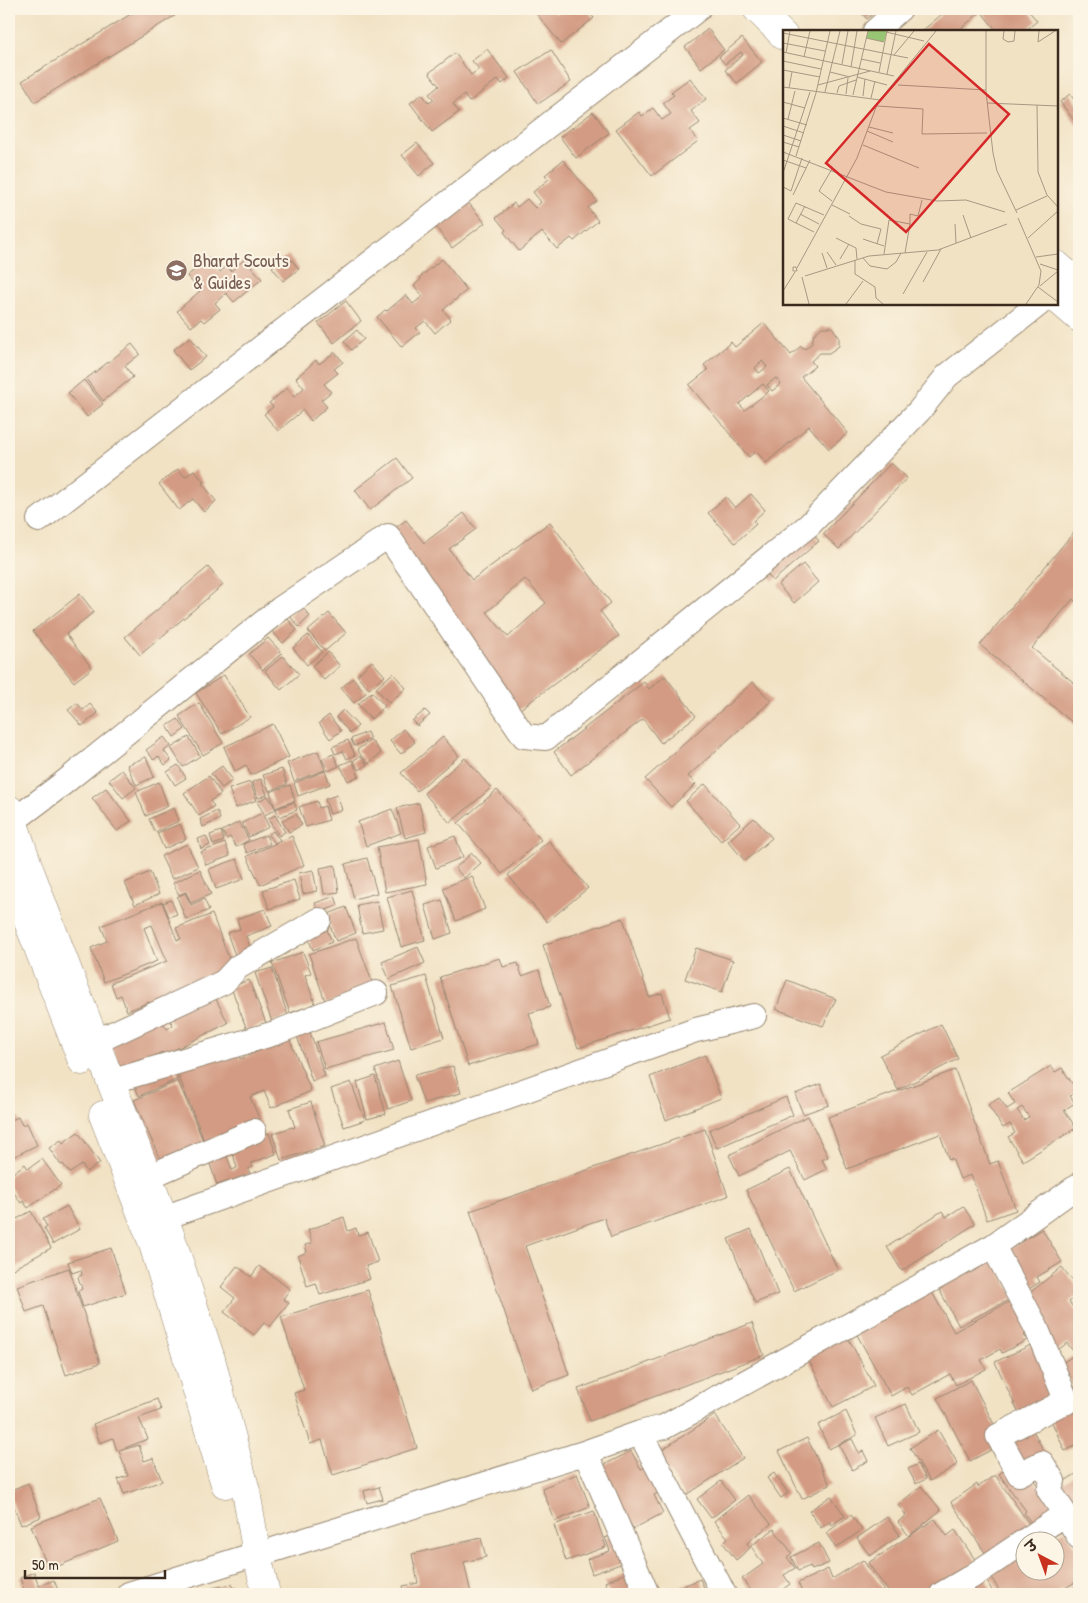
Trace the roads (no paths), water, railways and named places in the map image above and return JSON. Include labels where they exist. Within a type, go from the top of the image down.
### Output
[{"type":"main road","points":[[757,9],[783,35]]},
{"type":"main road","points":[[782,9],[803,30]]},
{"type":"main road","points":[[1058,266],[1079,284]]},
{"type":"main road","points":[[1058,300],[1079,318]]},
{"type":"main road","points":[[11,815],[30,871],[148,1177],[212,1360],[246,1491],[254,1594]]},
{"type":"main road","points":[[9,873],[153,1244],[252,1556],[266,1594]]},
{"type":"street","points":[[39,520],[698,9]]},
{"type":"street","points":[[876,30],[900,9]]},
{"type":"street","points":[[11,815],[61,785],[280,609],[388,536],[524,736],[546,738],[809,525],[920,411],[947,376],[1038,305]]},
{"type":"street","points":[[95,1042],[224,982],[238,967],[320,920]]},
{"type":"street","points":[[110,1082],[275,1033],[376,993]]},
{"type":"street","points":[[163,1218],[696,1030],[754,1016]]},
{"type":"street","points":[[148,1177],[254,1131]]},
{"type":"street","points":[[129,1594],[664,1427],[992,1246],[1079,1185]]},
{"type":"street","points":[[992,1246],[1036,1327],[1067,1402],[998,1436],[1020,1474],[1042,1463],[1053,1481],[1049,1490],[1079,1537]]},
{"type":"street","points":[[640,1433],[724,1594]]},
{"type":"street","points":[[584,1452],[647,1594]]},
{"type":"street","points":[[942,1594],[971,1577],[1065,1514]]},
{"type":"place","name":"Bharat Scouts & Guides","points":[[177,271]]}]
